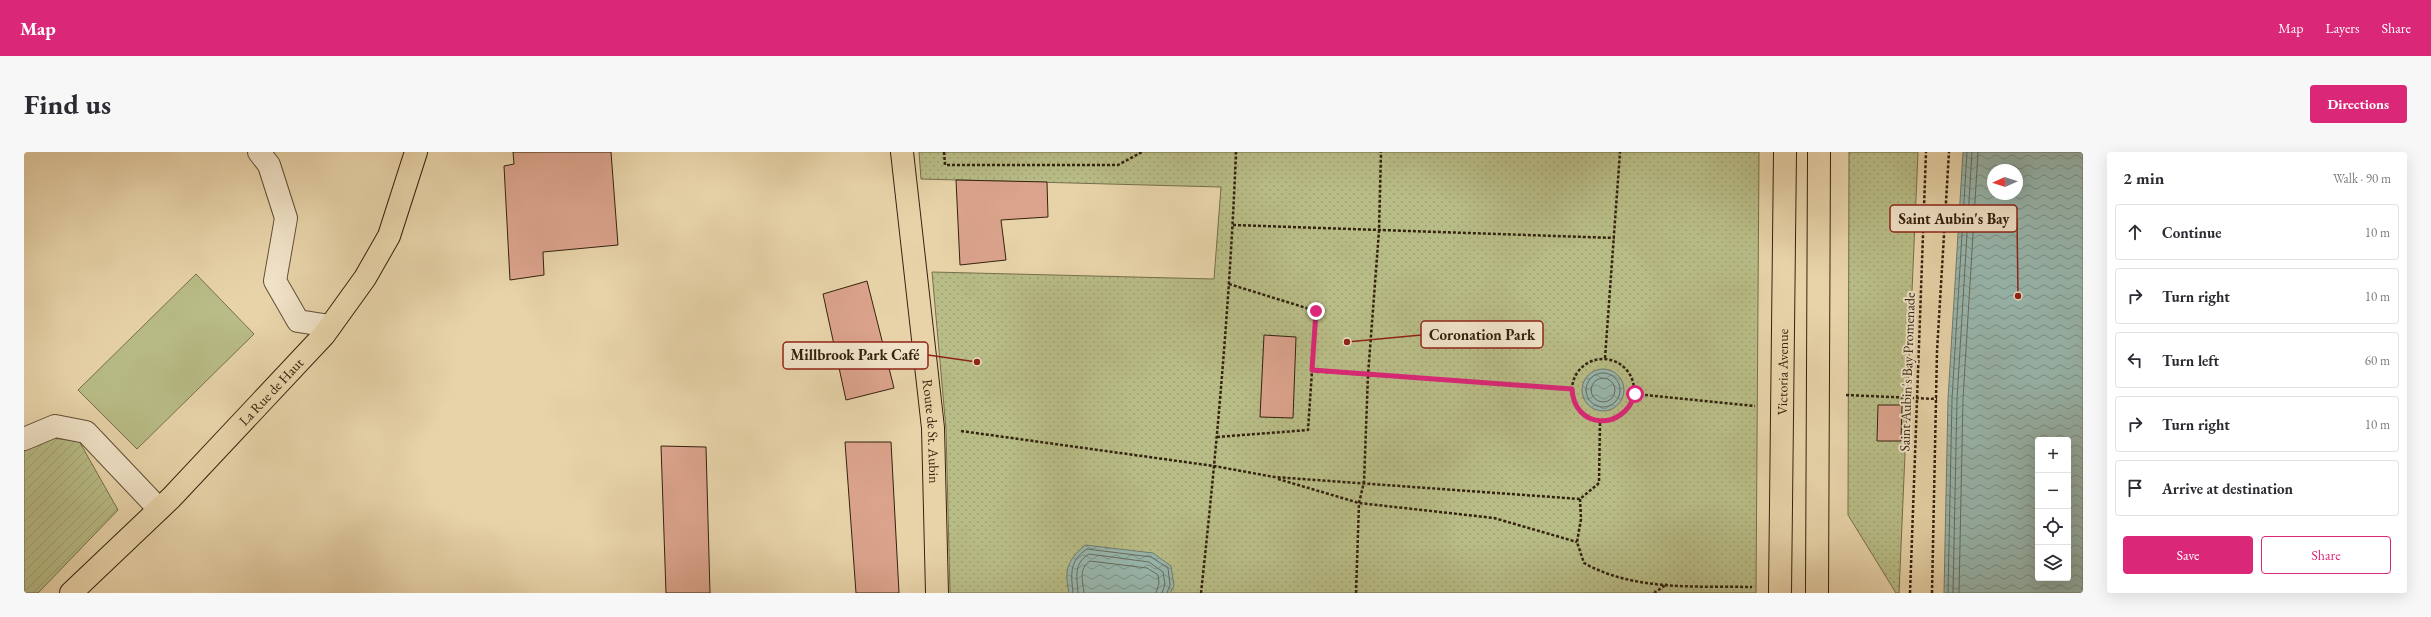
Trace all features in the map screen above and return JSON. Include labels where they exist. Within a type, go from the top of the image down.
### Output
[{"type":"main road","name":"La Rue de Haut","points":[[71,593],[159,509],[330,326],[365,278],[389,236],[416,152]]},
{"type":"main road","name":"Route de St. Aubin","points":[[902,152],[933,428],[937,593]]},
{"type":"main road","name":"Victoria Avenue","points":[[1780,588],[1785,152]]},
{"type":"main road","points":[[1817,593],[1819,152]]},
{"type":"street","points":[[259,152],[269,165],[286,218],[275,281],[298,320],[330,326]]},
{"type":"street","points":[[24,439],[54,426],[86,432],[159,509]]},
{"type":"path","points":[[944,152],[945,165],[1118,165],[1142,152]]},
{"type":"path","points":[[1201,593],[1217,436],[1233,225],[1236,152]]},
{"type":"path","points":[[1356,593],[1359,503],[1364,482],[1368,375],[1379,231],[1381,152]]},
{"type":"path","points":[[1605,358],[1615,238],[1620,152]]},
{"type":"path","name":"Saint Aubin's Bay Promenade","points":[[1910,593],[1926,152]]},
{"type":"path","points":[[1932,593],[1937,351],[1949,152]]},
{"type":"path","points":[[1233,225],[1615,238]]},
{"type":"path","points":[[1217,436],[1308,430],[1316,311],[1229,284]]},
{"type":"path","points":[[1605,358],[1620,362],[1628,370],[1635,394],[1632,404],[1619,418],[1600,422],[1587,417],[1578,410],[1572,401],[1572,389],[1574,378],[1584,365],[1590,361],[1605,358]]},
{"type":"path","points":[[1312,370],[1572,389]]},
{"type":"path","points":[[1817,393],[1937,399]]},
{"type":"path","points":[[1635,394],[1756,406]]},
{"type":"path","points":[[1274,477],[1364,482],[1580,499],[1599,483],[1600,422]]},
{"type":"path","points":[[933,428],[1214,466],[1274,477],[1359,503],[1494,518],[1578,542]]},
{"type":"path","points":[[1580,499],[1581,519],[1578,542],[1584,563],[1601,572],[1632,581],[1667,584],[1780,588]]},
{"type":"path","points":[[1654,593],[1667,584]]},
{"type":"green space","points":[[919,152],[1759,152],[1756,593],[950,593],[946,429],[932,272],[1214,279],[1221,187],[921,179]]},
{"type":"green space","points":[[1849,152],[1918,152],[1899,593],[1896,593],[1848,515]]},
{"type":"green space","points":[[196,274],[254,334],[137,449],[78,390]]},
{"type":"green space","points":[[51,438],[79,441],[118,510],[38,593],[24,593],[24,449]]},
{"type":"water","points":[[1963,152],[2083,152],[2083,593],[1944,593],[1948,399]]},
{"type":"water","points":[[1599,369],[1607,369],[1615,372],[1621,378],[1624,390],[1621,402],[1615,408],[1607,411],[1599,411],[1591,408],[1585,402],[1582,394],[1582,386],[1585,378],[1591,372]]},
{"type":"water","points":[[1085,545],[1153,553],[1171,566],[1174,586],[1170,593],[1069,593],[1067,578],[1068,566],[1074,556]]},
{"type":"building","points":[[513,152],[611,152],[618,245],[543,252],[544,275],[510,280],[504,166],[514,164]]},
{"type":"building","points":[[956,180],[1047,182],[1048,217],[1001,220],[1006,260],[960,265]]},
{"type":"building","points":[[867,281],[894,388],[846,400],[823,294]]},
{"type":"building","points":[[1264,335],[1296,337],[1293,418],[1260,417]]},
{"type":"building","points":[[1878,405],[1902,405],[1901,441],[1877,441]]},
{"type":"building","points":[[845,442],[891,442],[899,593],[856,593]]},
{"type":"building","points":[[661,446],[706,447],[710,593],[666,593]]},
{"type":"place","name":"Saint Aubin's Bay","points":[[2018,296]]},
{"type":"place","name":"Coronation Park","points":[[1347,342]]},
{"type":"place","name":"Millbrook Park Café","points":[[977,362]]},
{"type":"route","points":[[1316,311],[1312,370],[1572,389],[1572,401],[1578,410],[1587,417],[1600,422],[1619,418],[1632,404],[1635,394]]}]
